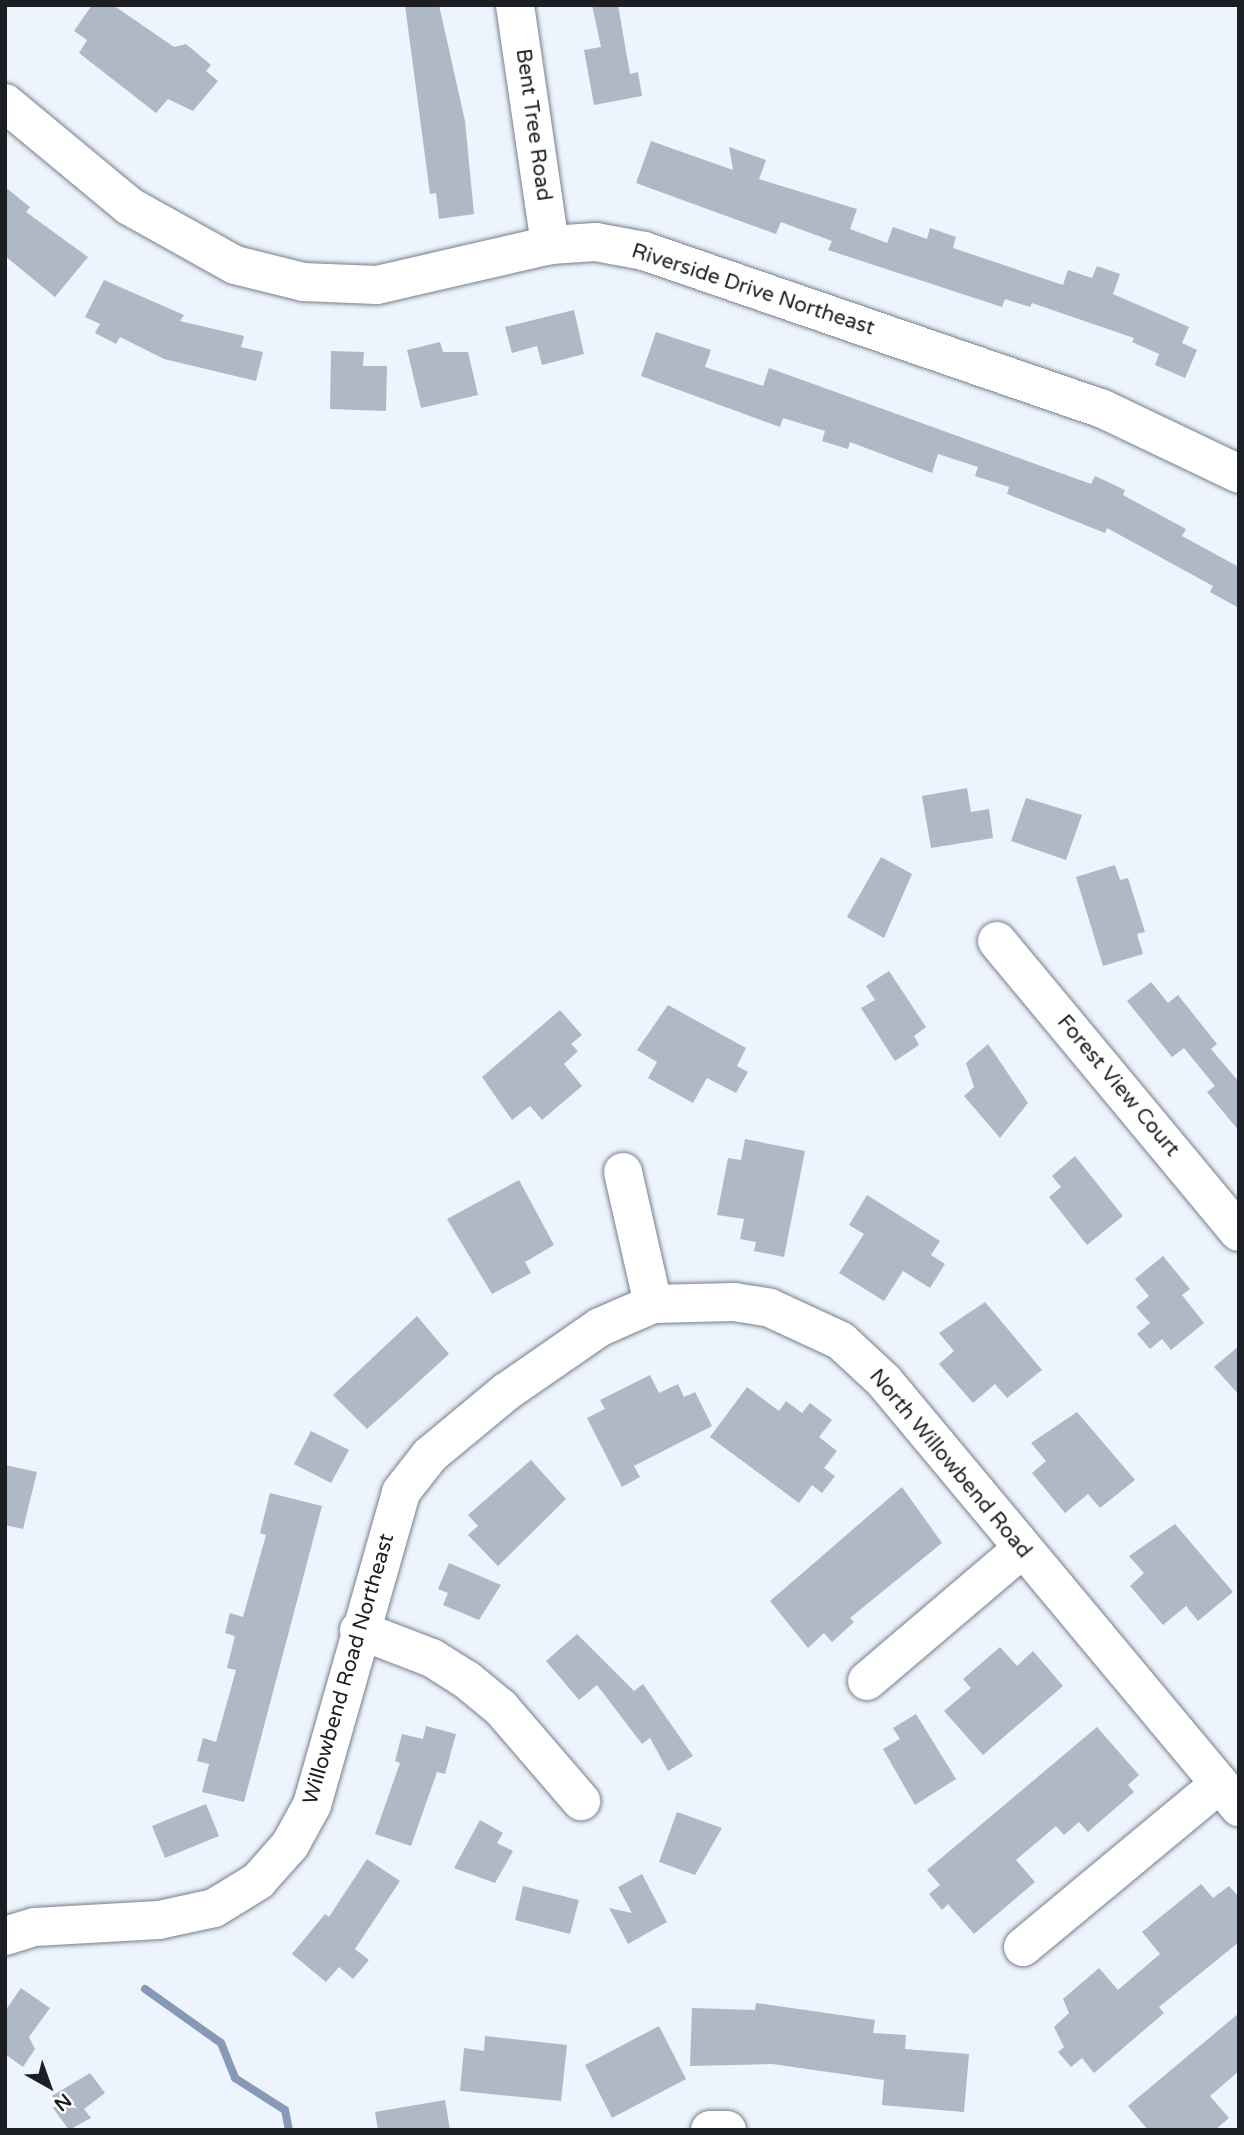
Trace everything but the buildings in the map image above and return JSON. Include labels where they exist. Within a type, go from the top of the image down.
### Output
[{"type":"street","name":"Bent Tree Road","points":[[515,5],[550,245]]},
{"type":"street","name":"Riverside Drive Northeast","points":[[5,103],[129,206],[234,265],[303,282],[377,285],[550,245],[596,242],[644,251],[1103,409],[1239,474]]},
{"type":"street","name":"Forest View Court","points":[[997,941],[1239,1232]]},
{"type":"street","points":[[623,1172],[653,1304]]},
{"type":"street","name":"North Willowbend Road","points":[[506,1392],[600,1327],[653,1304],[734,1302],[770,1308],[841,1341],[884,1381],[1021,1550],[1229,1796]]},
{"type":"street","name":"Willowbend Road Northeast","points":[[5,1936],[36,1927],[159,1920],[214,1909],[258,1881],[290,1845],[312,1805],[359,1630],[401,1492],[430,1455],[506,1392]]},
{"type":"street","points":[[867,1681],[1021,1550]]},
{"type":"street","points":[[359,1630],[432,1658],[467,1679],[501,1708],[581,1801]]},
{"type":"street","points":[[1023,1947],[1229,1796]]},
{"type":"street","points":[[710,2130],[727,2130]]},
{"type":"waterway","points":[[145,1989],[221,2043],[235,2078],[285,2110],[289,2130]]}]
